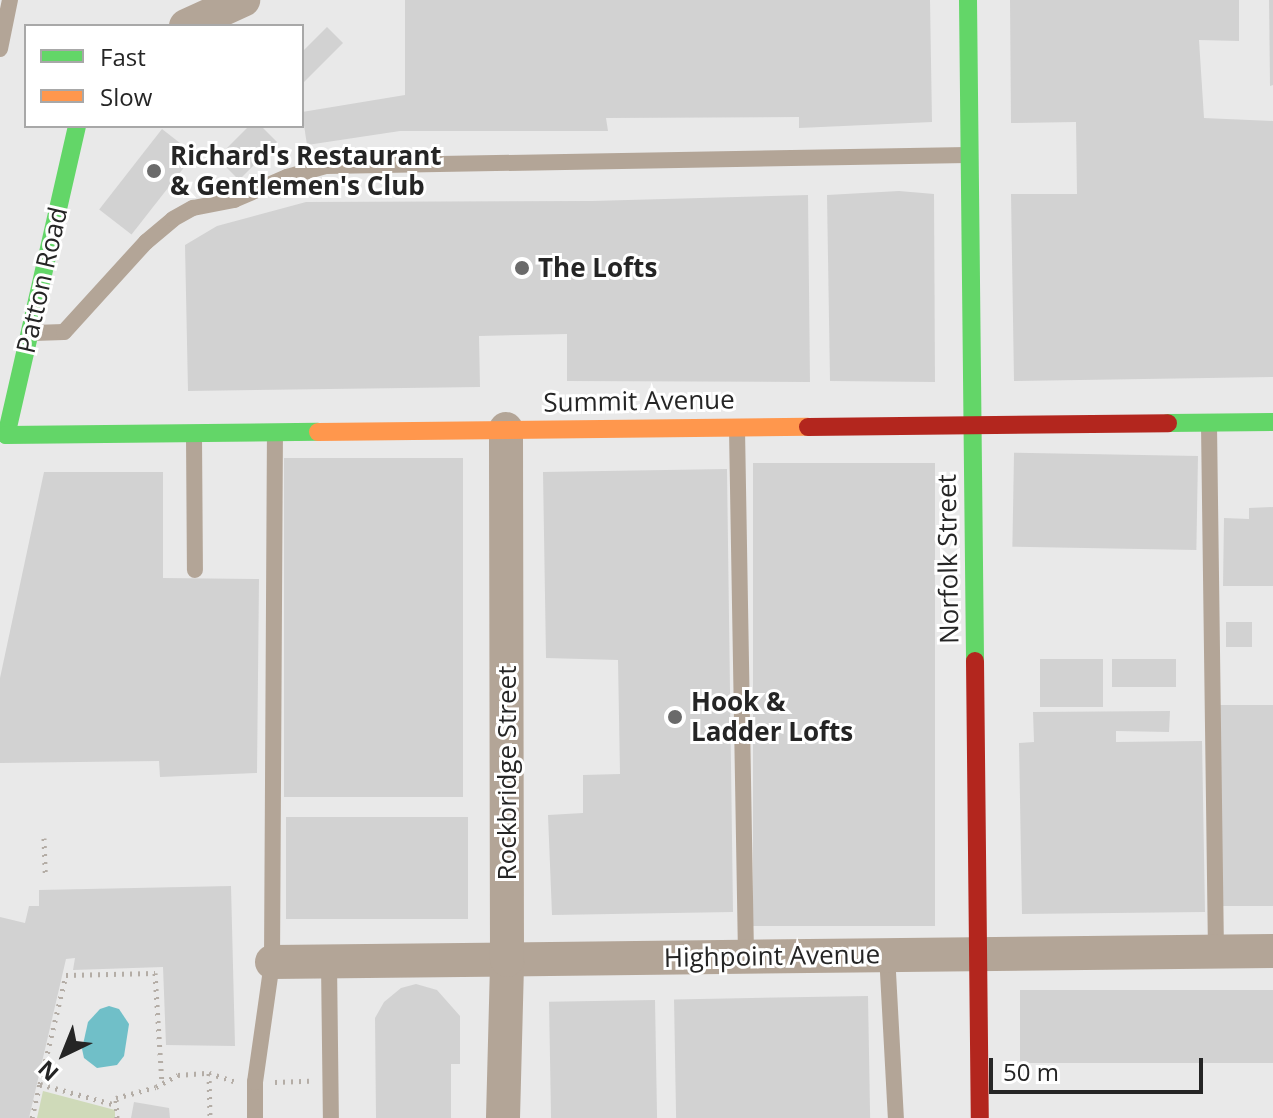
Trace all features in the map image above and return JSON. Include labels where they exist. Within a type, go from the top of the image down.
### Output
[{"type":"street","points":[[190,24],[243,0]]},
{"type":"street","name":"Norfolk Street","points":[[968,0],[980,1118]]},
{"type":"street","name":"Patton Road","points":[[6,435],[77,128]]},
{"type":"street","name":"Summit Avenue","points":[[6,435],[194,430],[1273,422]]},
{"type":"street","name":"Rockbridge Street","points":[[503,1118],[507,960],[506,429]]},
{"type":"street","name":"Highpoint Avenue","points":[[272,962],[1273,951]]},
{"type":"lane","points":[[0,49],[10,0]]},
{"type":"lane","points":[[31,333],[64,332],[146,242],[173,219],[193,208],[234,200],[287,177],[326,166],[970,155]]},
{"type":"lane","points":[[1209,423],[1216,951]]},
{"type":"lane","points":[[737,426],[746,955]]},
{"type":"lane","points":[[194,430],[195,570]]},
{"type":"lane","points":[[255,1118],[255,1082],[272,962],[275,430]]},
{"type":"lane","points":[[887,954],[896,1118]]},
{"type":"lane","points":[[329,963],[331,1118]]},
{"type":"path","points":[[44,838],[45,876]]},
{"type":"path","points":[[32,1118],[66,975],[155,973],[162,1083]]},
{"type":"path","points":[[117,1118],[116,1098],[178,1075],[209,1073],[239,1082]]},
{"type":"path","points":[[209,1073],[210,1118]]},
{"type":"path","points":[[270,1082],[314,1081]]},
{"type":"path","points":[[40,1084],[116,1105]]},
{"type":"green space","points":[[43,1091],[115,1110],[115,1118],[37,1118]]},
{"type":"water","points":[[109,1006],[119,1009],[129,1024],[124,1056],[117,1065],[97,1068],[84,1058],[82,1049],[88,1022],[100,1009]]},
{"type":"building","points":[[405,0],[930,0],[932,122],[799,128],[799,117],[606,118],[608,131],[400,131],[307,145],[304,112],[405,95]]},
{"type":"building","points":[[1010,0],[1239,0],[1239,41],[1199,40],[1204,118],[1273,121],[1273,377],[1014,381],[1011,194],[1077,194],[1076,122],[1011,123]]},
{"type":"building","points":[[1269,0],[1273,0],[1273,85],[1270,86]]},
{"type":"building","points":[[327,27],[343,43],[304,82],[304,50]]},
{"type":"building","points":[[247,128],[263,128],[277,142],[239,180],[217,158]]},
{"type":"building","name":"Richard's Restaurant & Gentlemen's Club","points":[[162,129],[194,154],[132,235],[99,209]]},
{"type":"building","points":[[899,191],[934,194],[935,382],[830,381],[827,195]]},
{"type":"building","points":[[808,195],[810,382],[567,381],[567,334],[479,336],[480,387],[188,391],[185,245],[217,226],[306,202],[592,201]]},
{"type":"building","points":[[1014,453],[1198,456],[1196,550],[1012,547]]},
{"type":"building","points":[[284,458],[463,458],[463,797],[284,797]]},
{"type":"building","points":[[753,463],[935,463],[935,926],[753,926]]},
{"type":"building","name":"Hook & Ladder Lofts","points":[[727,469],[733,912],[552,915],[548,815],[583,813],[583,775],[620,774],[618,660],[546,658],[543,472]]},
{"type":"building","points":[[44,472],[163,472],[163,578],[259,579],[257,773],[160,777],[159,761],[0,763],[0,678]]},
{"type":"building","points":[[1273,507],[1273,586],[1223,586],[1224,518],[1249,519],[1249,508]]},
{"type":"building","points":[[1226,622],[1252,622],[1252,647],[1226,647]]},
{"type":"building","points":[[1040,659],[1103,659],[1103,707],[1040,707]]},
{"type":"building","points":[[1112,659],[1176,659],[1176,687],[1112,687]]},
{"type":"building","points":[[1220,705],[1273,705],[1273,906],[1220,906]]},
{"type":"building","points":[[1170,711],[1169,732],[1116,731],[1116,742],[1202,741],[1205,912],[1022,914],[1019,743],[1034,742],[1033,712]]},
{"type":"building","points":[[286,817],[468,817],[468,919],[286,919]]},
{"type":"building","points":[[231,886],[235,1046],[166,1045],[163,967],[73,970],[75,958],[66,959],[29,1118],[0,1118],[0,917],[25,923],[29,906],[39,906],[39,890]]},
{"type":"building","points":[[416,984],[437,990],[460,1016],[460,1064],[451,1064],[451,1118],[376,1118],[375,1018],[384,1002],[401,988]]},
{"type":"building","points":[[1020,990],[1273,990],[1273,1063],[1020,1063]]},
{"type":"building","points":[[868,996],[870,1118],[676,1118],[674,999]]},
{"type":"building","points":[[655,1000],[657,1118],[551,1118],[549,1002]]},
{"type":"building","points":[[134,1102],[169,1108],[170,1118],[131,1118]]},
{"type":"traffic: fast","points":[[968,0],[975,661]]},
{"type":"traffic: fast","points":[[77,128],[6,435],[318,432]]},
{"type":"traffic: fast","points":[[1168,423],[1273,422]]},
{"type":"traffic: slow","points":[[318,432],[808,427]]},
{"type":"traffic: jam","points":[[808,427],[1168,423]]},
{"type":"traffic: jam","points":[[975,661],[980,1118]]},
{"type":"place","name":"Richard's Restaurant & Gentlemen's Club","points":[[154,171]]},
{"type":"place","name":"The Lofts","points":[[522,268]]},
{"type":"place","name":"Hook & Ladder Lofts","points":[[675,717]]}]
